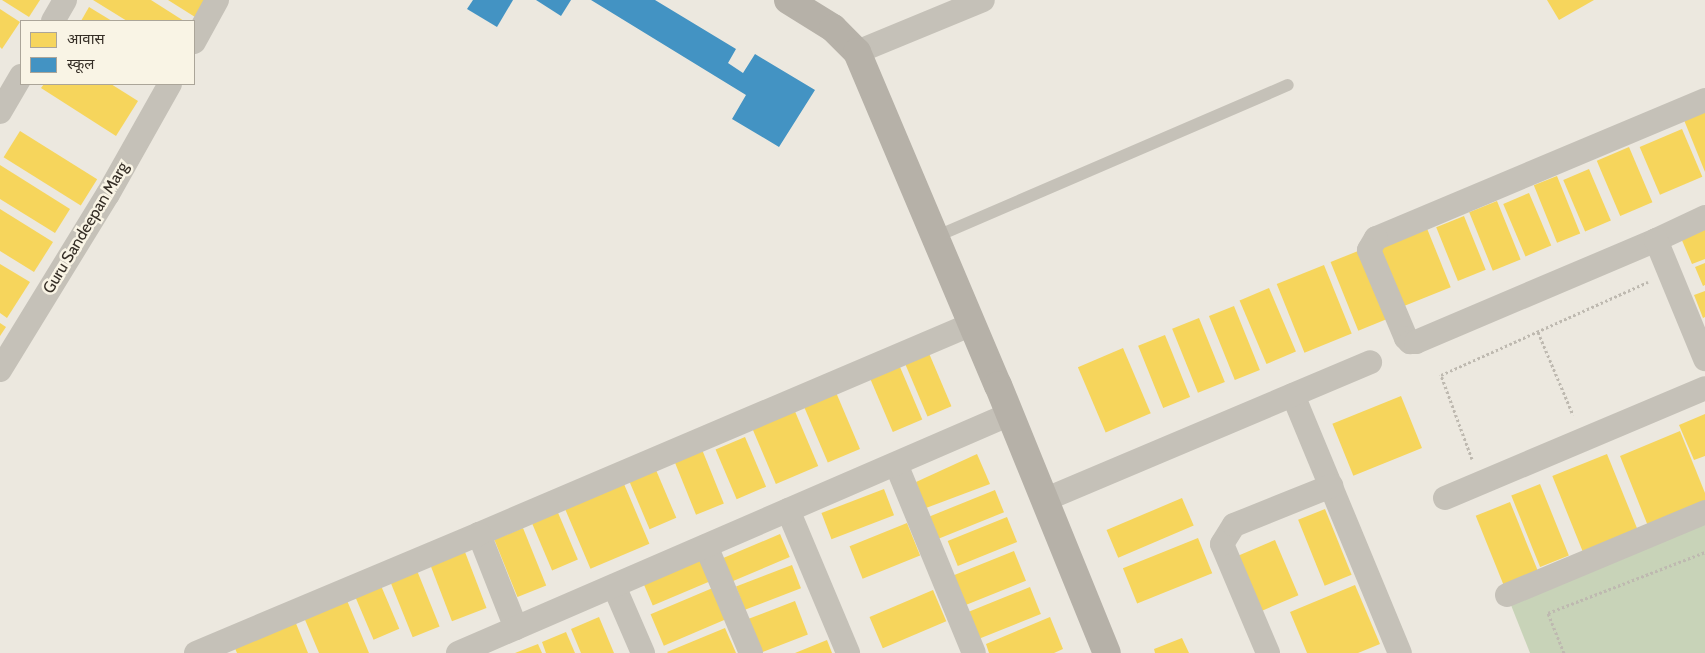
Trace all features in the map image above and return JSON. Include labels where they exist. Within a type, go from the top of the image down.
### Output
[{"type":"street","points":[[54,20],[65,0]]},
{"type":"street","points":[[195,40],[217,0]]},
{"type":"street","points":[[788,0],[833,28],[857,52],[972,324],[1107,653]]},
{"type":"street","points":[[857,52],[983,0]]},
{"type":"street","points":[[0,112],[20,78]]},
{"type":"street","name":"Guru Sandeepan Marg","points":[[0,370],[108,194],[169,85]]},
{"type":"street","points":[[1705,100],[1376,238],[1371,243],[1369,250],[1406,338],[1410,342],[1416,342],[1656,240],[1705,217]]},
{"type":"street","points":[[1656,240],[1705,359]]},
{"type":"street","points":[[196,653],[972,324]]},
{"type":"street","points":[[1044,500],[1370,362]]},
{"type":"street","points":[[1445,498],[1705,388]]},
{"type":"street","points":[[1293,394],[1400,653]]},
{"type":"street","points":[[458,653],[1008,415]]},
{"type":"street","points":[[896,464],[974,653]]},
{"type":"street","points":[[1268,653],[1222,544],[1234,525],[1331,486]]},
{"type":"street","points":[[788,510],[848,653]]},
{"type":"street","points":[[1507,595],[1705,512]]},
{"type":"street","points":[[479,534],[516,628]]},
{"type":"street","points":[[706,546],[751,653]]},
{"type":"street","points":[[614,586],[643,653]]},
{"type":"lane","points":[[935,237],[1288,85]]},
{"type":"path","points":[[1472,459],[1441,375],[1669,273]]},
{"type":"path","points":[[1538,332],[1572,415]]},
{"type":"path","points":[[1564,653],[1548,613],[1705,552]]},
{"type":"green space","points":[[1705,514],[1705,653],[1530,653],[1507,595]]},
{"type":"building: आवास","points":[[2,0],[40,0],[29,17]]},
{"type":"building: आवास","points":[[93,0],[151,0],[182,20],[125,20]]},
{"type":"building: आवास","points":[[168,0],[206,0],[195,17]]},
{"type":"building: आवास","points":[[1547,0],[1594,0],[1559,20]]},
{"type":"building: आवास","points":[[89,7],[110,20],[82,20]]},
{"type":"building: आवास","points":[[0,9],[20,22],[2,49],[0,47]]},
{"type":"building: आवास","points":[[43,85],[113,85],[138,101],[116,136],[41,88]]},
{"type":"building: आवास","points":[[1705,112],[1705,172],[1684,120]]},
{"type":"building: आवास","points":[[1682,129],[1702,177],[1660,195],[1640,147]]},
{"type":"building: आवास","points":[[20,131],[97,179],[81,206],[4,157]]},
{"type":"building: आवास","points":[[1629,147],[1652,202],[1620,216],[1597,161]]},
{"type":"building: आवास","points":[[0,165],[70,209],[55,233],[0,199]]},
{"type":"building: आवास","points":[[1589,169],[1611,221],[1585,231],[1563,180]]},
{"type":"building: आवास","points":[[1557,176],[1580,233],[1557,243],[1534,185]]},
{"type":"building: आवास","points":[[1529,193],[1551,245],[1525,256],[1503,204]]},
{"type":"building: आवास","points":[[1497,201],[1521,259],[1493,271],[1469,212]]},
{"type":"building: आवास","points":[[0,209],[53,242],[34,272],[0,251]]},
{"type":"building: आवास","points":[[1464,216],[1486,270],[1458,281],[1436,227]]},
{"type":"building: आवास","points":[[1426,226],[1451,287],[1398,309],[1373,247]]},
{"type":"building: आवास","points":[[1705,228],[1705,259],[1692,264],[1681,238]]},
{"type":"building: आवास","points":[[1363,249],[1391,318],[1358,331],[1331,262]]},
{"type":"building: आवास","points":[[1705,263],[1705,285],[1703,286],[1695,267]]},
{"type":"building: आवास","points":[[0,264],[30,282],[7,318],[0,313]]},
{"type":"building: आवास","points":[[1324,265],[1352,334],[1304,353],[1277,284]]},
{"type":"building: आवास","points":[[1269,288],[1296,352],[1267,364],[1240,301]]},
{"type":"building: आवास","points":[[1705,291],[1705,317],[1703,318],[1694,295]]},
{"type":"building: आवास","points":[[1234,306],[1260,370],[1235,380],[1209,316]]},
{"type":"building: आवास","points":[[1199,318],[1225,382],[1198,393],[1172,329]]},
{"type":"building: आवास","points":[[0,323],[6,327],[0,336]]},
{"type":"building: आवास","points":[[1165,335],[1190,397],[1163,408],[1138,346]]},
{"type":"building: आवास","points":[[1123,348],[1151,413],[1106,433],[1078,367]]},
{"type":"building: आवास","points":[[928,351],[951,406],[928,416],[904,361]]},
{"type":"building: आवास","points":[[900,367],[922,419],[893,432],[871,380]]},
{"type":"building: आवास","points":[[835,390],[860,449],[828,463],[803,404]]},
{"type":"building: आवास","points":[[1401,396],[1422,448],[1353,476],[1332,424]]},
{"type":"building: आवास","points":[[794,409],[818,466],[776,484],[752,427]]},
{"type":"building: आवास","points":[[1705,414],[1705,456],[1694,460],[1679,425]]},
{"type":"building: आवास","points":[[1680,431],[1705,493],[1705,503],[1648,526],[1620,456]]},
{"type":"building: आवास","points":[[745,437],[766,487],[737,499],[716,450]]},
{"type":"building: आवास","points":[[701,447],[724,504],[696,515],[673,458]]},
{"type":"building: आवास","points":[[977,454],[990,484],[926,508],[916,482]]},
{"type":"building: आवास","points":[[1607,454],[1637,529],[1583,551],[1552,476]]},
{"type":"building: आवास","points":[[656,470],[676,518],[650,529],[629,481]]},
{"type":"building: आवास","points":[[624,484],[649,544],[590,569],[565,509]]},
{"type":"building: आवास","points":[[1540,484],[1569,555],[1540,567],[1511,496]]},
{"type":"building: आवास","points":[[884,489],[894,515],[831,539],[821,513]]},
{"type":"building: आवास","points":[[995,490],[1004,512],[937,539],[928,517]]},
{"type":"building: आवास","points":[[1182,498],[1194,526],[1118,558],[1107,530]]},
{"type":"building: आवास","points":[[1510,502],[1538,571],[1503,584],[1476,516]]},
{"type":"building: आवास","points":[[556,508],[578,560],[552,570],[530,519]]},
{"type":"building: आवास","points":[[1325,509],[1352,575],[1325,586],[1298,520]]},
{"type":"building: आवास","points":[[1007,517],[1017,542],[958,566],[948,541]]},
{"type":"building: आवास","points":[[907,523],[920,555],[863,579],[850,546]]},
{"type":"building: आवास","points":[[523,528],[546,585],[517,597],[494,540]]},
{"type":"building: आवास","points":[[780,534],[790,557],[727,584],[717,561]]},
{"type":"building: आवास","points":[[1198,538],[1212,573],[1137,604],[1123,568]]},
{"type":"building: आवास","points":[[1275,540],[1298,595],[1260,612],[1236,556]]},
{"type":"building: आवास","points":[[1014,551],[1026,581],[958,608],[946,578]]},
{"type":"building: आवास","points":[[465,552],[487,608],[452,621],[430,565]]},
{"type":"building: आवास","points":[[698,556],[709,582],[653,606],[642,580]]},
{"type":"building: आवास","points":[[792,565],[801,588],[745,610],[736,587]]},
{"type":"building: आवास","points":[[416,568],[440,626],[413,637],[389,579]]},
{"type":"building: आवास","points":[[379,581],[399,629],[374,640],[353,592]]},
{"type":"building: आवास","points":[[1355,585],[1380,644],[1358,653],[1307,653],[1290,612]]},
{"type":"building: आवास","points":[[715,587],[728,618],[664,646],[651,614]]},
{"type":"building: आवास","points":[[1030,587],[1041,614],[972,642],[961,615]]},
{"type":"building: आवास","points":[[933,590],[946,621],[883,648],[869,617]]},
{"type":"building: आवास","points":[[346,598],[369,653],[319,653],[303,615]]},
{"type":"building: आवास","points":[[795,601],[808,635],[760,653],[747,619]]},
{"type":"building: आवास","points":[[599,617],[614,653],[581,653],[571,629]]},
{"type":"building: आवास","points":[[1050,617],[1063,649],[1054,653],[989,653],[986,644]]},
{"type":"building: आवास","points":[[295,621],[308,653],[237,653],[234,646]]},
{"type":"building: आवास","points":[[725,628],[736,653],[667,652]]},
{"type":"building: आवास","points":[[566,632],[575,653],[546,653],[542,642]]},
{"type":"building: आवास","points":[[1182,638],[1189,653],[1155,653],[1154,649]]},
{"type":"building: आवास","points":[[827,640],[832,653],[795,653]]},
{"type":"building: आवास","points":[[538,644],[542,653],[515,653]]},
{"type":"building: स्कूल","points":[[473,0],[513,0],[497,27],[467,9]]},
{"type":"building: स्कूल","points":[[536,0],[571,0],[561,16]]},
{"type":"building: स्कूल","points":[[591,0],[655,0],[736,49],[728,63],[743,73],[755,54],[815,90],[779,147],[732,119],[746,95]]}]
